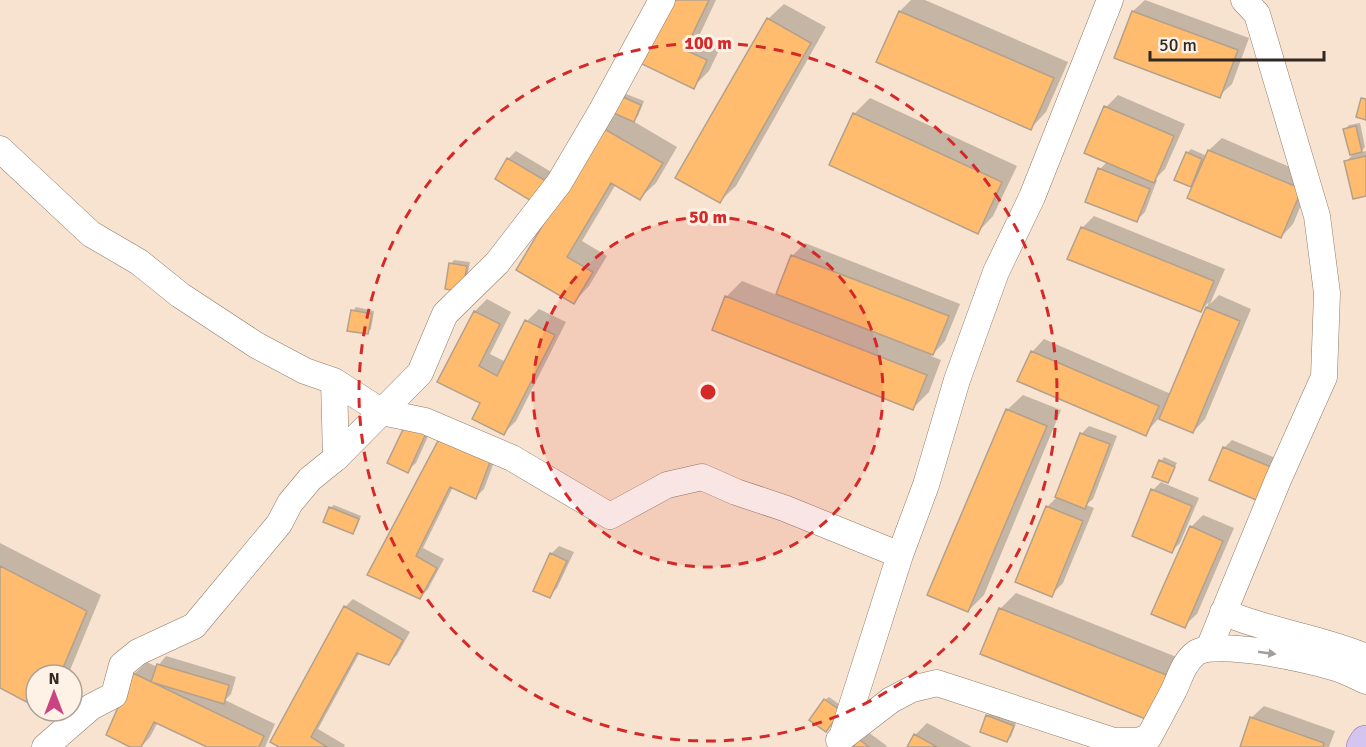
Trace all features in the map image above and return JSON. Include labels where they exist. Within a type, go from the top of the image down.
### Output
[{"type":"main road","points":[[1363,747],[1366,742]]},
{"type":"lane","points":[[45,747],[91,707],[114,695],[122,665],[130,658],[194,626],[279,524],[291,503],[304,487],[420,374],[445,314],[497,263],[559,183],[662,0]]},
{"type":"lane","points":[[837,742],[926,485],[957,380],[996,272],[1032,197],[1110,0]]},
{"type":"lane","points":[[1209,648],[1278,480],[1324,376],[1327,293],[1317,216],[1257,14],[1244,0]]},
{"type":"lane","points":[[0,149],[91,234],[139,262],[180,295],[256,345],[305,371],[334,381],[382,412],[425,421],[512,458],[610,516],[667,485],[702,477],[900,555]]},
{"type":"lane","points":[[334,381],[336,458]]},
{"type":"lane","points":[[1223,612],[1245,622],[1342,647],[1366,657]]},
{"type":"lane","points":[[837,742],[891,700],[912,689],[937,683],[1114,741],[1138,741],[1149,737],[1186,663],[1197,652],[1209,648],[1240,649],[1290,656],[1333,667],[1366,681]]},
{"type":"building","points":[[673,0],[709,0],[685,50],[707,60],[694,89],[642,64]]},
{"type":"building","points":[[899,11],[1054,78],[1031,130],[876,62]]},
{"type":"building","points":[[1132,11],[1238,50],[1220,98],[1114,58]]},
{"type":"building","points":[[767,18],[811,43],[720,203],[675,178]]},
{"type":"building","points":[[616,94],[641,105],[634,122],[609,111]]},
{"type":"building","points":[[1361,98],[1366,99],[1366,120],[1356,117]]},
{"type":"building","points":[[1104,106],[1174,136],[1154,183],[1084,153]]},
{"type":"building","points":[[853,113],[1002,182],[978,234],[829,165]]},
{"type":"building","points":[[1356,126],[1362,152],[1350,155],[1343,129]]},
{"type":"building","points":[[601,127],[663,163],[640,200],[611,183],[567,257],[593,272],[574,304],[516,270]]},
{"type":"building","points":[[1208,150],[1302,189],[1281,238],[1187,198]]},
{"type":"building","points":[[1186,152],[1202,159],[1191,187],[1174,180]]},
{"type":"building","points":[[1366,156],[1366,196],[1353,199],[1344,161]]},
{"type":"building","points":[[507,158],[546,181],[533,202],[495,179]]},
{"type":"building","points":[[1098,168],[1150,189],[1137,222],[1085,202]]},
{"type":"building","points":[[1081,227],[1214,281],[1201,312],[1067,259]]},
{"type":"building","points":[[791,255],[949,316],[933,355],[776,294]]},
{"type":"building","points":[[449,263],[467,266],[462,292],[445,289]]},
{"type":"building","points":[[725,296],[927,375],[913,410],[712,330]]},
{"type":"building","points":[[1206,307],[1240,321],[1193,433],[1159,419]]},
{"type":"building","points":[[351,310],[372,314],[368,334],[347,331]]},
{"type":"building","points":[[474,311],[500,324],[479,366],[497,376],[525,320],[555,335],[504,435],[472,419],[480,403],[437,382]]},
{"type":"building","points":[[1031,351],[1159,406],[1146,436],[1017,381]]},
{"type":"building","points":[[1006,409],[1047,426],[968,612],[927,595]]},
{"type":"building","points":[[407,421],[427,431],[408,473],[387,463]]},
{"type":"building","points":[[1080,433],[1110,444],[1085,509],[1055,497]]},
{"type":"building","points":[[439,439],[490,462],[476,499],[450,487],[416,556],[437,568],[420,599],[367,575]]},
{"type":"building","points":[[1223,447],[1276,469],[1261,502],[1209,480]]},
{"type":"building","points":[[1159,460],[1175,467],[1168,483],[1152,477]]},
{"type":"building","points":[[1151,489],[1192,506],[1172,553],[1132,536]]},
{"type":"building","points":[[1046,506],[1083,521],[1052,597],[1015,582]]},
{"type":"building","points":[[329,507],[359,519],[353,534],[323,522]]},
{"type":"building","points":[[1190,526],[1223,541],[1185,628],[1151,614]]},
{"type":"building","points":[[550,553],[567,561],[550,598],[533,591]]},
{"type":"building","points":[[0,566],[87,611],[65,663],[24,663],[24,701],[0,688]]},
{"type":"building","points":[[344,606],[403,640],[389,665],[357,653],[311,737],[327,747],[279,747],[270,742]]},
{"type":"building","points":[[999,608],[1174,678],[1156,723],[980,654]]},
{"type":"building","points":[[157,664],[229,685],[224,704],[151,682]]},
{"type":"building","points":[[133,673],[264,736],[259,747],[207,747],[154,722],[141,747],[130,747],[106,735]]},
{"type":"building","points":[[824,699],[841,711],[826,732],[809,720]]},
{"type":"building","points":[[986,715],[1014,726],[1007,742],[980,732]]},
{"type":"building","points":[[1250,717],[1324,743],[1323,747],[1240,747]]},
{"type":"building","points":[[914,734],[937,747],[907,747]]},
{"type":"building","points":[[859,739],[869,747],[853,747]]}]
